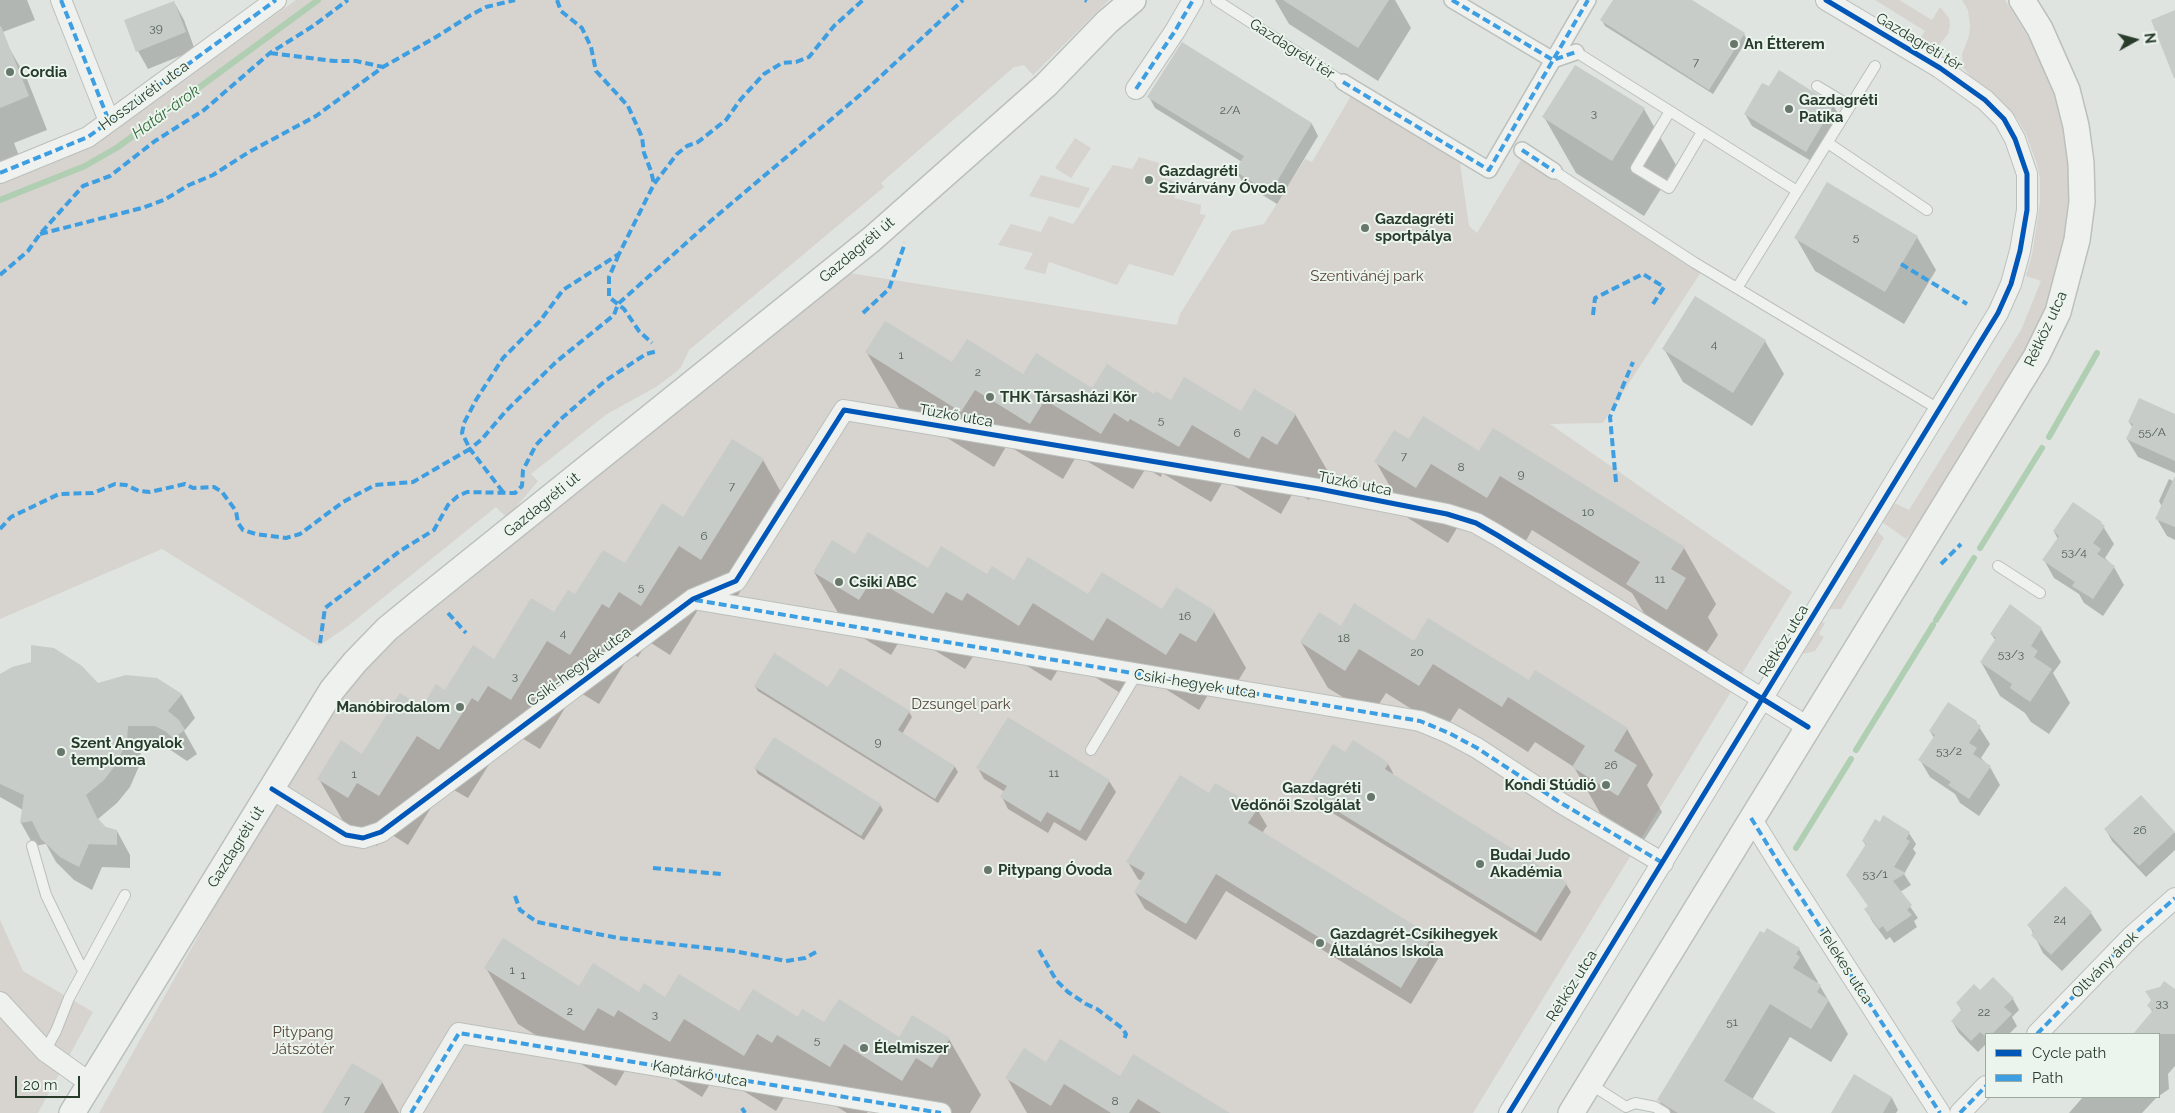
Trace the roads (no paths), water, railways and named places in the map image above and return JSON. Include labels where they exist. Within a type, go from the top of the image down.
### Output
[{"type":"street","points":[[61,0],[109,120]]},
{"type":"street","name":"Hosszúréti utca","points":[[0,173],[88,137],[276,0]]},
{"type":"street","name":"Gazdagréti út","points":[[72,1113],[332,690],[354,662],[387,629],[872,239],[1046,86],[1107,22],[1133,0]]},
{"type":"street","points":[[1136,89],[1193,0]]},
{"type":"street","points":[[1452,0],[1553,60],[1576,52]]},
{"type":"street","points":[[1343,82],[1489,170],[1588,0]]},
{"type":"street","name":"Gazdagréti tér","points":[[1826,0],[1940,68],[1985,100],[2004,119],[2016,139],[2027,174],[2028,193]]},
{"type":"street","name":"Rétköz utca","points":[[1571,1113],[2036,357],[2058,312],[2077,240],[2082,202],[2081,163],[2076,126],[2067,90],[2040,28],[2022,0]]},
{"type":"street","points":[[1522,150],[1554,171]]},
{"type":"street","name":"Rétköz utca","points":[[1508,1113],[1998,313],[2011,284],[2020,252],[2028,193]]},
{"type":"street","name":"Csiki-hegyek utca","points":[[272,788],[346,835],[363,838],[373,836],[693,600],[736,581],[844,410]]},
{"type":"street","name":"Tűzkő utca","points":[[844,410],[1320,489],[1447,514],[1476,523],[1808,727]]},
{"type":"street","name":"Csiki-hegyek utca","points":[[693,600],[1420,721],[1449,733],[1477,748],[1561,803],[1662,863]]},
{"type":"street","name":"Telekes utca","points":[[1751,818],[1776,860],[1940,1113]]},
{"type":"street","name":"Oltvány árok","points":[[2038,1033],[2132,936],[2175,898]]},
{"type":"street","points":[[0,1002],[45,1051],[90,1083]]},
{"type":"street","name":"Kaptárkő utca","points":[[411,1113],[459,1033],[941,1113]]},
{"type":"street","points":[[1960,1113],[1985,1087]]},
{"type":"lane","name":"Gazdagréti tér","points":[[1216,0],[1343,82]]},
{"type":"lane","points":[[1576,52],[1797,191]]},
{"type":"lane","points":[[1737,288],[1875,66]]},
{"type":"lane","points":[[1817,86],[1850,106]]},
{"type":"lane","points":[[1670,111],[1636,168],[1670,188],[1702,132]]},
{"type":"lane","points":[[1828,143],[1927,210]]},
{"type":"lane","points":[[1554,171],[1695,263],[1940,410]]},
{"type":"lane","points":[[1998,566],[2040,593]]},
{"type":"lane","points":[[1091,750],[1136,674]]},
{"type":"lane","points":[[32,846],[46,895],[83,971]]},
{"type":"lane","points":[[45,1051],[83,971],[125,895]]},
{"type":"lane","points":[[1589,1083],[1626,1110],[1635,1103],[1655,1107],[1665,1113]]},
{"type":"waterway","name":"Határ-árok","points":[[0,200],[85,166],[118,147],[318,0]]},
{"type":"waterway","points":[[2049,437],[2097,353]]},
{"type":"waterway","points":[[1980,548],[2042,448]]},
{"type":"waterway","points":[[1936,620],[1974,558]]},
{"type":"waterway","points":[[1856,750],[1933,625]]},
{"type":"waterway","points":[[1796,848],[1851,759]]},
{"type":"place","name":"An Étterem","points":[[1734,44]]},
{"type":"place","name":"Cordia","points":[[10,72]]},
{"type":"place","name":"Gazdagréti Patika","points":[[1789,109]]},
{"type":"place","name":"Gazdagréti Szivárvány Óvoda","points":[[1149,180]]},
{"type":"place","name":"Gazdagréti sportpálya","points":[[1365,228]]},
{"type":"place","name":"THK Társasházi Kör","points":[[990,397]]},
{"type":"place","name":"Csiki ABC","points":[[839,582]]},
{"type":"place","name":"Manóbirodalom","points":[[460,707]]},
{"type":"place","name":"Szent Angyalok temploma","points":[[61,752]]},
{"type":"place","name":"Kondi Stúdió","points":[[1606,785]]},
{"type":"place","name":"Gazdagréti Védőnői Szolgálat","points":[[1371,797]]},
{"type":"place","name":"Budai Judo Akadémia","points":[[1480,864]]},
{"type":"place","name":"Pitypang Óvoda","points":[[988,870]]},
{"type":"place","name":"Gazdagrét-Csíkihegyek Általános Iskola","points":[[1320,943]]},
{"type":"place","name":"Élelmiszer","points":[[864,1048]]},
{"type":"park label","name":"Szentivánéj park","points":[[1367,276]]},
{"type":"park label","name":"Dzsungel park","points":[[961,704]]},
{"type":"park label","name":"Pitypang Játszótér","points":[[303,1040]]}]
